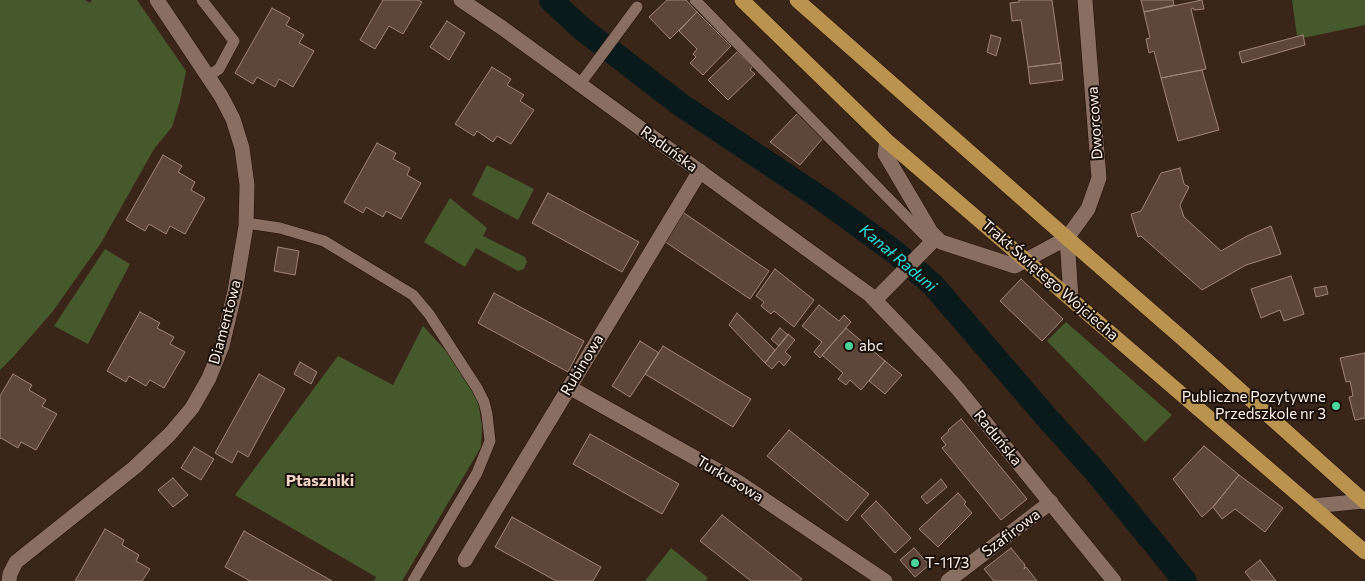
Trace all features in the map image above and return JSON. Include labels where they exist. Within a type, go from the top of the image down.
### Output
[{"type":"main road","name":"Trakt Świętego Wojciecha","points":[[742,0],[887,141],[1365,552]]},
{"type":"main road","points":[[797,0],[812,6],[1067,238],[1189,344],[1365,502]]},
{"type":"street","name":"Diamentowa","points":[[9,581],[16,562],[135,467],[170,434],[192,408],[209,378],[222,346],[235,291],[246,223],[247,185],[242,148],[232,119],[221,96],[157,0]]},
{"type":"street","name":"Raduńska","points":[[461,0],[580,84],[875,300],[944,372],[1114,581]]},
{"type":"street","name":"Dworcowa","points":[[1026,260],[1067,238],[1088,209],[1099,178],[1085,0]]},
{"type":"street","points":[[887,141],[884,154],[931,232],[931,243]]},
{"type":"street","name":"Rubinowa","points":[[465,560],[700,171]]},
{"type":"street","points":[[1067,238],[1071,298]]},
{"type":"street","points":[[875,300],[931,243],[941,242],[1015,266],[1026,260]]},
{"type":"street","name":"Turkusowa","points":[[569,388],[738,482],[885,581]]},
{"type":"street","name":"Szafirowa","points":[[948,581],[1051,502]]},
{"type":"street","points":[[1312,506],[1365,502]]},
{"type":"lane","points":[[202,0],[234,41],[219,69],[208,76]]},
{"type":"lane","points":[[695,0],[931,243]]},
{"type":"lane","points":[[580,84],[637,7]]},
{"type":"lane","points":[[246,223],[280,228],[324,241],[413,295],[429,314],[477,388],[487,414],[490,441],[477,473],[413,581]]},
{"type":"green space","points":[[0,0],[85,0],[90,3],[92,0],[137,0],[186,71],[172,127],[154,149],[101,243],[53,311],[0,370]]},
{"type":"green space","points":[[1292,0],[1365,0],[1365,25],[1303,38],[1302,35],[1297,36]]},
{"type":"green space","points":[[487,165],[534,189],[518,220],[472,195]]},
{"type":"green space","points":[[450,198],[487,228],[483,236],[525,257],[527,262],[524,269],[518,271],[476,248],[465,267],[424,242]]},
{"type":"green space","points":[[105,249],[130,264],[88,344],[54,326]]},
{"type":"green space","points":[[1066,322],[1172,415],[1145,442],[1047,341]]},
{"type":"green space","points":[[423,326],[455,361],[478,401],[482,426],[481,447],[402,581],[374,581],[376,577],[235,495],[338,356],[393,385]]},
{"type":"green space","points":[[671,548],[708,578],[706,581],[645,581]]},
{"type":"building","points":[[383,0],[418,0],[422,2],[403,34],[389,26],[375,49],[360,40]]},
{"type":"building","points":[[667,0],[686,0],[697,12],[670,39],[649,17]]},
{"type":"building","points":[[1019,0],[1052,0],[1061,63],[1028,67],[1021,20],[1012,21],[1010,3],[1019,2]]},
{"type":"building","points":[[1141,0],[1173,0],[1174,5],[1144,12]]},
{"type":"building","points":[[1202,0],[1204,9],[1191,9],[1206,69],[1161,78],[1154,51],[1149,53],[1146,39],[1150,38],[1144,12]]},
{"type":"building","points":[[272,8],[290,18],[286,25],[304,35],[299,43],[314,51],[293,87],[279,79],[275,87],[257,77],[253,84],[235,73]]},
{"type":"building","points":[[697,12],[731,46],[703,75],[690,63],[696,57],[693,54],[697,49],[679,31]]},
{"type":"building","points":[[447,21],[465,33],[449,60],[430,47]]},
{"type":"building","points":[[991,35],[1001,38],[996,56],[987,52]]},
{"type":"building","points":[[1303,35],[1305,45],[1242,63],[1239,52]]},
{"type":"building","points":[[737,52],[752,67],[750,70],[755,74],[728,100],[708,80]]},
{"type":"building","points":[[1061,63],[1063,80],[1030,84],[1028,67]]},
{"type":"building","points":[[492,67],[511,79],[507,85],[524,95],[520,101],[534,110],[511,144],[497,136],[493,142],[477,131],[474,136],[455,124]]},
{"type":"building","points":[[1202,70],[1219,130],[1178,141],[1161,78]]},
{"type":"building","points":[[798,113],[823,138],[800,165],[770,142]]},
{"type":"building","points":[[377,143],[396,153],[393,159],[410,168],[407,175],[421,183],[401,219],[386,211],[383,217],[366,207],[363,213],[344,202]]},
{"type":"building","points":[[163,155],[182,166],[178,172],[195,182],[191,190],[205,198],[185,234],[170,226],[166,234],[149,224],[145,231],[126,220]]},
{"type":"building","points":[[1180,168],[1184,184],[1189,187],[1180,205],[1184,217],[1221,251],[1247,236],[1271,226],[1281,254],[1246,265],[1202,290],[1141,236],[1138,237],[1131,214],[1141,211],[1161,173]]},
{"type":"building","points":[[548,193],[639,242],[622,272],[532,223]]},
{"type":"building","points":[[684,213],[769,271],[750,299],[664,241]]},
{"type":"building","points":[[278,247],[299,251],[295,275],[274,271]]},
{"type":"building","points":[[775,269],[814,300],[794,327],[774,311],[771,314],[761,306],[764,302],[756,296]]},
{"type":"building","points":[[1291,276],[1304,314],[1284,321],[1280,310],[1261,318],[1251,289]]},
{"type":"building","points":[[1021,279],[1063,319],[1042,341],[1000,301]]},
{"type":"building","points":[[1326,286],[1328,294],[1316,297],[1314,288]]},
{"type":"building","points":[[494,293],[584,341],[568,372],[478,323]]},
{"type":"building","points":[[819,305],[839,321],[844,315],[851,322],[820,358],[814,352],[822,342],[802,326]]},
{"type":"building","points":[[140,312],[160,323],[157,328],[174,337],[170,344],[185,352],[164,388],[150,380],[146,386],[129,376],[126,382],[107,371]]},
{"type":"building","points":[[737,313],[775,350],[765,363],[729,325]]},
{"type":"building","points":[[780,328],[788,335],[779,346],[771,339]]},
{"type":"building","points":[[846,328],[885,361],[861,390],[850,380],[846,385],[838,379],[843,373],[822,355]]},
{"type":"building","points":[[788,334],[795,340],[785,352],[791,357],[784,366],[779,361],[772,369],[765,363]]},
{"type":"building","points":[[640,341],[659,353],[630,397],[612,386]]},
{"type":"building","points":[[663,346],[751,399],[733,427],[645,374]]},
{"type":"building","points":[[1365,353],[1365,418],[1355,420],[1349,397],[1353,396],[1350,381],[1346,382],[1340,358]]},
{"type":"building","points":[[885,361],[902,375],[885,394],[869,381]]},
{"type":"building","points":[[300,362],[317,372],[311,384],[294,374]]},
{"type":"building","points":[[13,374],[32,385],[29,390],[46,400],[42,406],[57,414],[36,450],[21,442],[18,448],[0,439],[0,396]]},
{"type":"building","points":[[259,374],[285,389],[248,457],[238,451],[232,463],[215,453]]},
{"type":"building","points":[[961,419],[1027,499],[1001,520],[942,448],[946,445],[941,438]]},
{"type":"building","points":[[789,430],[869,494],[847,521],[767,456]]},
{"type":"building","points":[[590,434],[679,484],[662,514],[573,464]]},
{"type":"building","points":[[1204,446],[1239,475],[1213,507],[1202,517],[1173,479]]},
{"type":"building","points":[[194,447],[214,459],[201,480],[181,468]]},
{"type":"building","points":[[1239,475],[1283,508],[1265,532],[1235,509],[1222,519],[1213,507]]},
{"type":"building","points":[[173,478],[188,495],[173,507],[158,490]]},
{"type":"building","points":[[941,479],[947,487],[927,504],[921,497]]},
{"type":"building","points":[[958,493],[972,513],[938,547],[919,529]]},
{"type":"building","points":[[876,501],[911,538],[895,553],[861,516]]},
{"type":"building","points":[[722,515],[802,579],[800,581],[751,581],[700,541]]},
{"type":"building","points":[[512,517],[601,567],[593,581],[556,581],[495,547]]},
{"type":"building","points":[[105,529],[124,540],[122,545],[139,555],[136,561],[150,569],[142,581],[75,581]]},
{"type":"building","points":[[244,531],[332,581],[250,581],[225,567]]},
{"type":"building","name":"T-1173","points":[[914,548],[929,565],[915,577],[900,560]]},
{"type":"building","points":[[1011,548],[1025,565],[1024,569],[1026,567],[1037,581],[994,581],[984,569]]},
{"type":"building","points":[[1260,560],[1276,581],[1252,581],[1245,572]]},
{"type":"waterway","name":"Kanał Raduni","points":[[551,0],[581,28],[681,105],[825,201],[896,253],[933,285],[1095,471],[1185,581]]},
{"type":"place","name":"abc","points":[[849,346]]},
{"type":"place","name":"Publiczne Pozytywne Przedszkole nr 3","points":[[1336,406]]},
{"type":"place","name":"T-1173","points":[[915,563]]},
{"type":"district","name":"Ptaszniki","points":[[320,481]]}]
